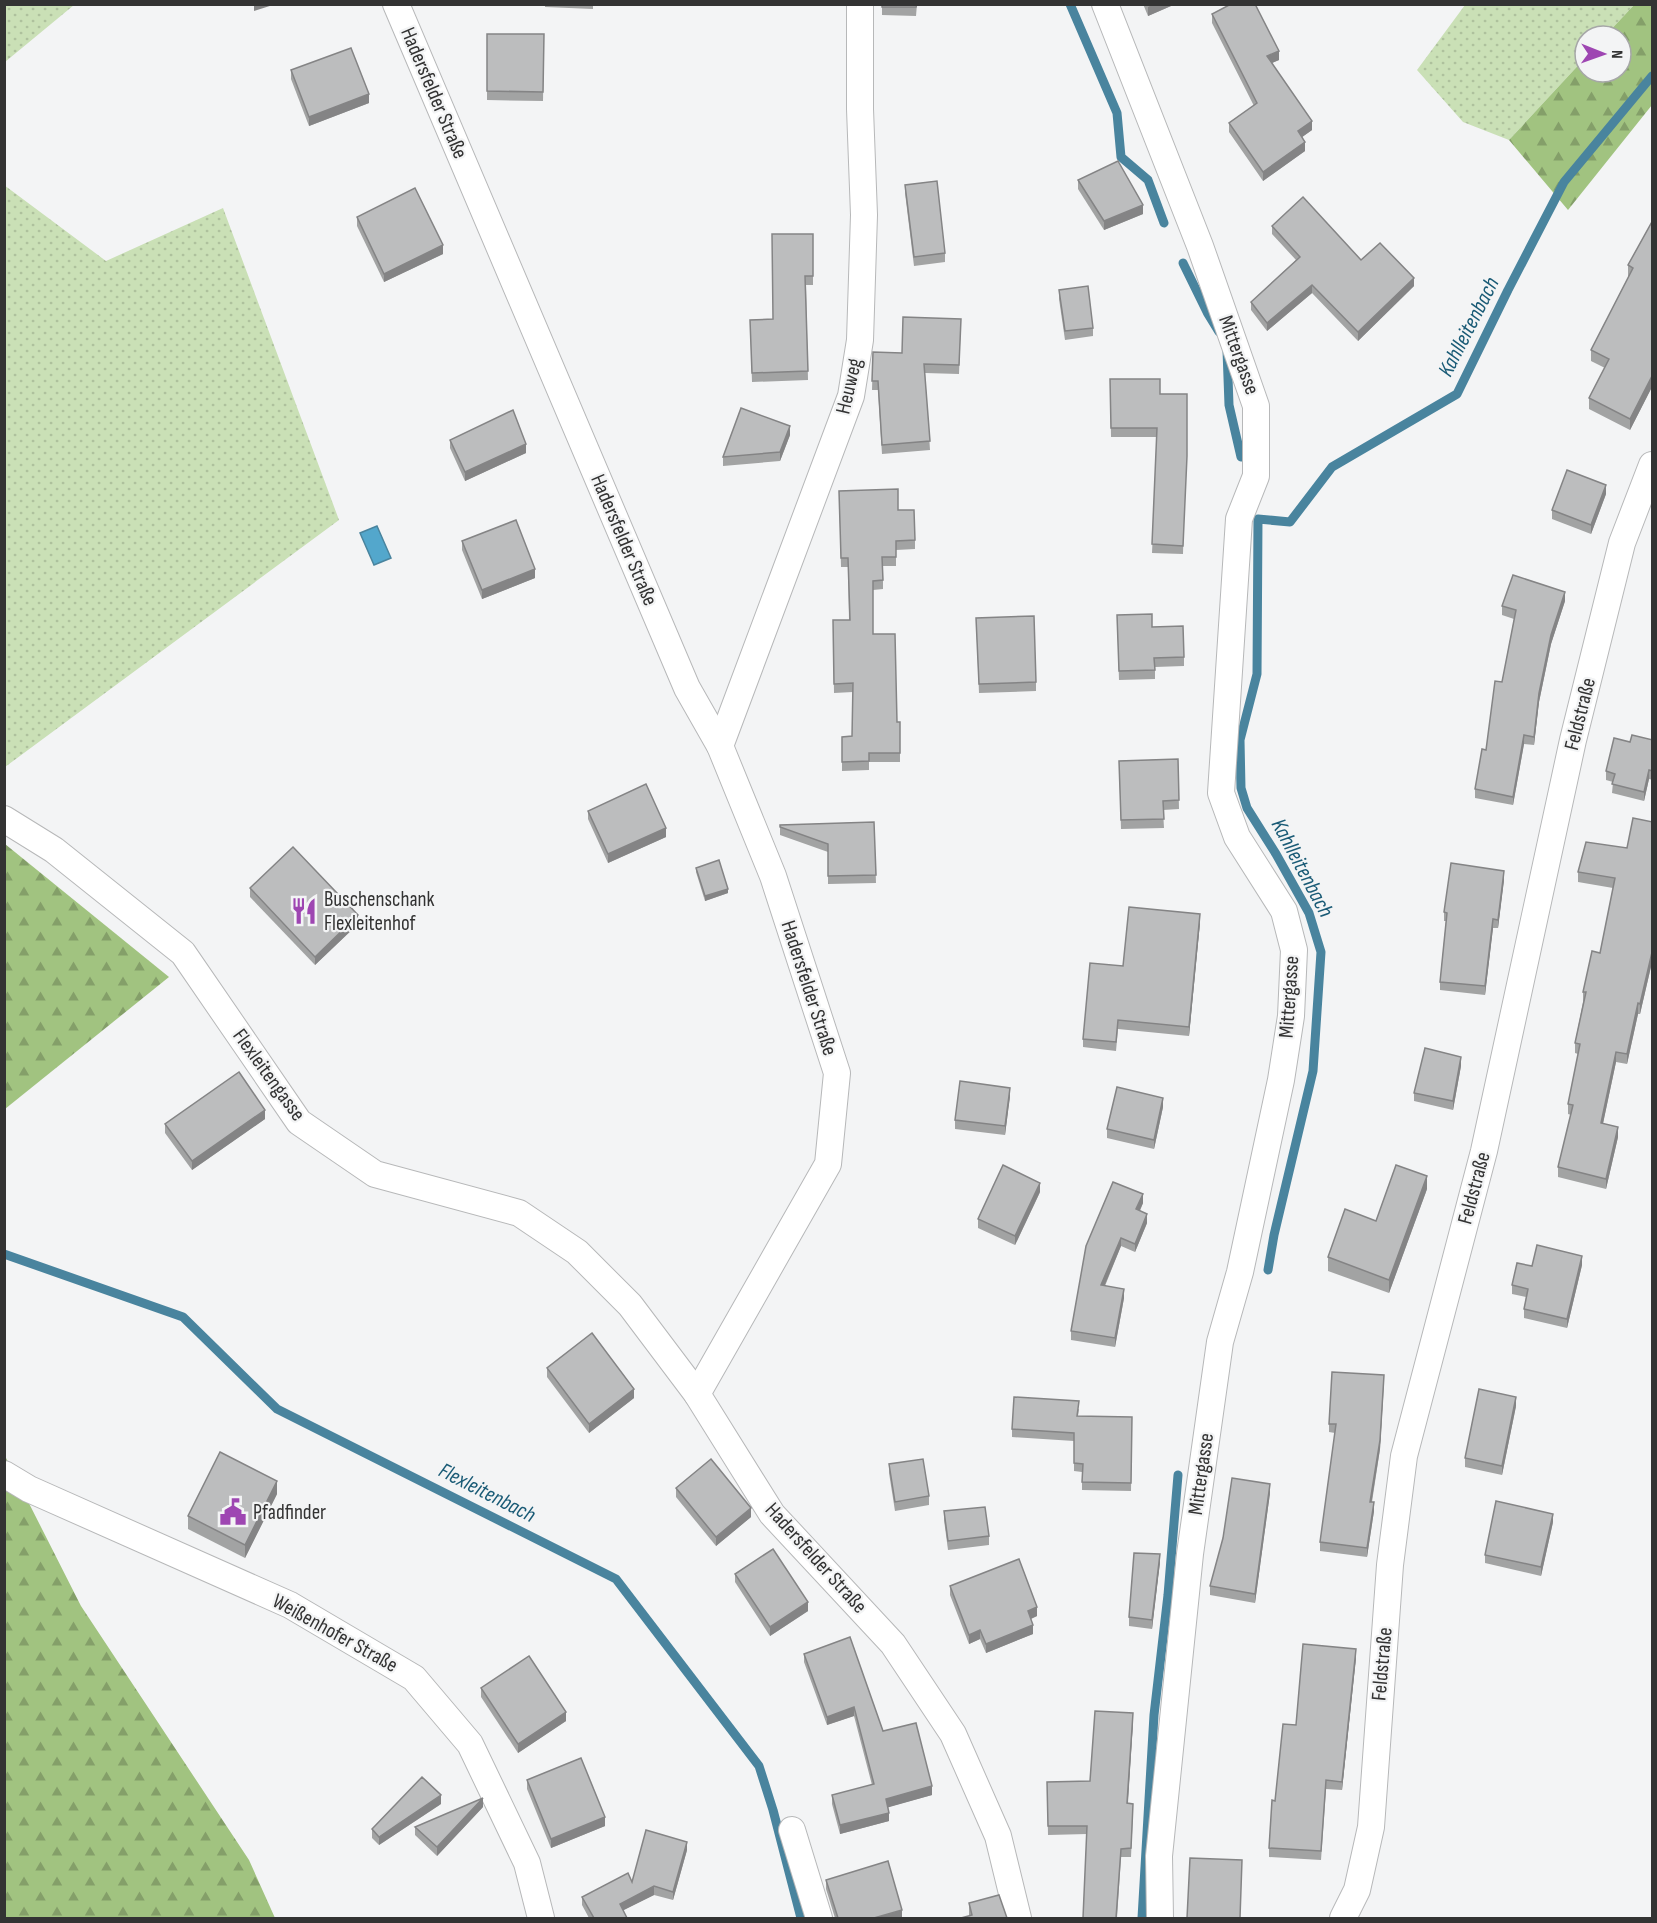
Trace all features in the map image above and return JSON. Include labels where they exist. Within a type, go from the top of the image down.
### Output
[{"type":"street","name":"Hadersfelder Straße","points":[[396,4],[687,688],[720,746],[773,876],[837,1073],[828,1164],[698,1394],[772,1514],[893,1644],[953,1734],[998,1836],[1018,1918]]},
{"type":"street","name":"Heuweg","points":[[720,746],[851,396],[860,340],[864,215],[860,108],[860,4]]},
{"type":"street","name":"Mittergasse","points":[[1105,4],[1200,246],[1256,406],[1256,476],[1239,519],[1221,793],[1237,837],[1284,911],[1294,950],[1291,1016],[1281,1080],[1240,1272],[1220,1342],[1190,1554],[1159,1856],[1160,1918]]},
{"type":"street","name":"Feldstraße","points":[[1343,1918],[1357,1890],[1371,1827],[1390,1565],[1404,1456],[1484,1151],[1573,740],[1622,543],[1653,465]]},
{"type":"street","name":"Flexleitengasse","points":[[4,819],[54,850],[183,953],[299,1122],[375,1174],[519,1213],[577,1252],[630,1305],[698,1394]]},
{"type":"street","name":"Weißenhofer Straße","points":[[4,1474],[28,1489],[290,1605],[414,1678],[470,1744],[526,1863],[541,1918]]},
{"type":"street","points":[[792,1830],[819,1918]]},
{"type":"green space","points":[[5,4],[74,4],[74,5],[5,62]]},
{"type":"green space","points":[[1465,5],[1634,5],[1616,24],[1573,24],[1573,71],[1509,140],[1463,122],[1417,70]]},
{"type":"green space","points":[[1634,5],[1652,5],[1652,105],[1568,210],[1509,140],[1573,71],[1573,84],[1633,84],[1633,24],[1616,24]]},
{"type":"green space","points":[[4,185],[106,261],[223,208],[339,520],[5,767]]},
{"type":"green space","points":[[5,844],[169,977],[5,1109]]},
{"type":"green space","points":[[4,1454],[81,1606],[249,1860],[275,1918],[5,1918]]},
{"type":"water","points":[[377,526],[391,558],[374,565],[360,533]]},
{"type":"building","points":[[882,4],[917,4],[916,7],[882,7]]},
{"type":"building","points":[[1231,4],[1255,4],[1279,51],[1267,56],[1312,121],[1298,131],[1305,142],[1263,172],[1229,123],[1257,103],[1212,14]]},
{"type":"building","points":[[487,34],[544,34],[543,92],[487,91]]},
{"type":"building","points":[[351,48],[369,94],[309,117],[291,70]]},
{"type":"building","points":[[1118,161],[1143,205],[1104,221],[1078,180]]},
{"type":"building","points":[[937,181],[945,253],[914,257],[905,185]]},
{"type":"building","points":[[415,188],[443,245],[384,274],[357,217]]},
{"type":"building","points":[[1303,197],[1361,260],[1380,243],[1414,278],[1358,332],[1312,285],[1267,323],[1251,302],[1300,257],[1272,226]]},
{"type":"building","points":[[1653,220],[1653,374],[1630,419],[1589,398],[1609,359],[1591,350],[1633,268],[1628,265]]},
{"type":"building","points":[[772,234],[813,234],[813,276],[805,276],[808,371],[752,373],[750,320],[773,319]]},
{"type":"building","points":[[1088,286],[1093,328],[1065,331],[1059,290]]},
{"type":"building","points":[[903,317],[961,319],[959,365],[924,364],[930,441],[882,445],[878,381],[872,381],[873,352],[902,353]]},
{"type":"building","points":[[1110,379],[1160,379],[1160,394],[1187,394],[1183,546],[1152,544],[1157,428],[1111,428]]},
{"type":"building","points":[[741,408],[790,426],[780,452],[723,457]]},
{"type":"building","points":[[513,410],[526,444],[465,472],[450,440]]},
{"type":"building","points":[[1567,470],[1606,485],[1591,525],[1552,510]]},
{"type":"building","points":[[898,489],[898,510],[914,510],[915,540],[896,541],[896,557],[882,557],[883,580],[873,581],[873,634],[895,634],[900,753],[869,753],[869,761],[842,762],[842,737],[852,736],[853,683],[834,684],[833,620],[850,620],[848,558],[841,558],[839,491]]},
{"type":"building","points":[[516,520],[535,569],[482,590],[462,541]]},
{"type":"building","points":[[1513,575],[1565,592],[1551,635],[1539,693],[1534,737],[1524,735],[1513,797],[1475,789],[1482,749],[1486,750],[1495,681],[1502,682],[1516,610],[1502,606]]},
{"type":"building","points":[[1152,614],[1152,627],[1183,626],[1184,657],[1154,658],[1155,670],[1119,671],[1117,615]]},
{"type":"building","points":[[1034,616],[1036,682],[979,684],[976,618]]},
{"type":"building","points":[[1632,735],[1653,740],[1653,771],[1649,770],[1644,792],[1612,784],[1615,774],[1606,771],[1614,738],[1630,742]]},
{"type":"building","points":[[1178,759],[1179,800],[1163,801],[1164,819],[1121,820],[1119,761]]},
{"type":"building","points":[[646,784],[666,828],[608,854],[588,811]]},
{"type":"building","points":[[1633,818],[1653,822],[1653,948],[1627,1054],[1616,1052],[1601,1123],[1618,1127],[1606,1179],[1558,1167],[1573,1105],[1568,1104],[1580,1044],[1575,1043],[1586,992],[1583,992],[1592,951],[1600,953],[1615,878],[1578,872],[1586,842],[1627,848]]},
{"type":"building","points":[[874,822],[876,875],[828,876],[828,844],[780,827],[780,825]]},
{"type":"building","name":"Buschenschank Flexleitenhof","points":[[293,847],[358,915],[315,957],[250,888]]},
{"type":"building","points":[[719,860],[728,889],[705,896],[696,868]]},
{"type":"building","points":[[1451,863],[1504,871],[1498,920],[1493,919],[1485,986],[1440,982],[1447,913],[1444,912]]},
{"type":"building","points":[[1129,907],[1200,914],[1189,1027],[1118,1020],[1116,1042],[1083,1039],[1090,963],[1123,966]]},
{"type":"building","points":[[1425,1048],[1461,1057],[1453,1101],[1414,1093]]},
{"type":"building","points":[[239,1072],[265,1110],[192,1161],[165,1124]]},
{"type":"building","points":[[960,1081],[1010,1088],[1005,1126],[955,1120]]},
{"type":"building","points":[[1117,1087],[1163,1098],[1154,1140],[1107,1129]]},
{"type":"building","points":[[1003,1165],[1040,1183],[1015,1236],[978,1219]]},
{"type":"building","points":[[1396,1165],[1427,1176],[1389,1280],[1328,1257],[1345,1209],[1376,1221]]},
{"type":"building","points":[[1113,1182],[1143,1194],[1136,1209],[1147,1214],[1135,1244],[1121,1238],[1101,1285],[1124,1289],[1115,1338],[1071,1331],[1086,1246]]},
{"type":"building","points":[[1537,1245],[1582,1256],[1567,1319],[1524,1309],[1528,1289],[1512,1285],[1517,1263],[1532,1266]]},
{"type":"building","points":[[592,1333],[634,1389],[589,1424],[547,1368]]},
{"type":"building","points":[[1332,1372],[1384,1375],[1380,1440],[1370,1502],[1374,1502],[1367,1548],[1320,1542],[1336,1424],[1329,1424]]},
{"type":"building","points":[[1479,1389],[1516,1397],[1502,1466],[1465,1458]]},
{"type":"building","points":[[1014,1397],[1079,1401],[1077,1416],[1132,1417],[1131,1483],[1082,1482],[1083,1464],[1074,1463],[1074,1433],[1012,1429]]},
{"type":"building","name":"Pfadfinder","points":[[220,1452],[277,1481],[245,1545],[188,1516]]},
{"type":"building","points":[[711,1459],[751,1508],[716,1537],[676,1488]]},
{"type":"building","points":[[923,1459],[929,1496],[895,1502],[889,1464]]},
{"type":"building","points":[[1232,1478],[1270,1484],[1255,1594],[1210,1586],[1223,1538]]},
{"type":"building","points":[[1496,1501],[1553,1514],[1541,1567],[1485,1555]]},
{"type":"building","points":[[985,1507],[989,1536],[948,1541],[944,1511]]},
{"type":"building","points":[[773,1549],[808,1602],[770,1627],[735,1574]]},
{"type":"building","points":[[1134,1553],[1160,1554],[1152,1620],[1129,1617]]},
{"type":"building","points":[[1019,1559],[1037,1607],[1028,1611],[1033,1625],[986,1644],[980,1630],[969,1635],[950,1586]]},
{"type":"building","points":[[850,1637],[883,1731],[916,1723],[932,1786],[886,1799],[889,1813],[840,1825],[832,1795],[874,1784],[854,1707],[827,1717],[804,1654]]},
{"type":"building","points":[[1303,1644],[1356,1649],[1342,1782],[1326,1780],[1321,1851],[1269,1848],[1272,1800],[1275,1801],[1283,1724],[1296,1725]]},
{"type":"building","points":[[529,1656],[566,1712],[518,1744],[481,1688]]},
{"type":"building","points":[[1095,1711],[1133,1713],[1127,1803],[1133,1804],[1131,1848],[1121,1849],[1116,1918],[1083,1918],[1087,1826],[1048,1826],[1047,1782],[1090,1781]]},
{"type":"building","points":[[581,1758],[605,1817],[551,1839],[527,1780]]},
{"type":"building","points":[[422,1777],[441,1795],[379,1837],[372,1829]]},
{"type":"building","points":[[483,1798],[437,1847],[415,1827]]},
{"type":"building","points":[[646,1830],[687,1842],[673,1892],[654,1886],[620,1904],[627,1918],[594,1918],[582,1897],[628,1873],[632,1882]]},
{"type":"building","points":[[1190,1858],[1242,1860],[1240,1918],[1187,1918]]},
{"type":"building","points":[[888,1861],[902,1910],[874,1918],[838,1918],[826,1880]]},
{"type":"building","points":[[999,1895],[1007,1918],[961,1918],[972,1915],[969,1903]]},
{"type":"waterway","points":[[1070,4],[1117,113],[1121,157],[1148,180],[1164,223]]},
{"type":"waterway","name":"Kahlleitenbach","points":[[1268,1270],[1274,1235],[1313,1071],[1321,952],[1309,913],[1247,808],[1241,788],[1240,740],[1257,674],[1258,519],[1290,522],[1332,467],[1457,394],[1564,182],[1652,76]]},
{"type":"waterway","points":[[1183,263],[1219,332]]},
{"type":"waterway","points":[[1227,350],[1229,405],[1241,457]]},
{"type":"waterway","name":"Flexleitenbach","points":[[4,1254],[183,1317],[277,1409],[616,1579],[759,1766],[801,1918]]},
{"type":"waterway","points":[[1142,1918],[1154,1715],[1168,1595],[1178,1475]]},
{"type":"place","name":"Buschenschank Flexleitenhof","points":[[304,911]]},
{"type":"place","name":"Pfadfinder","points":[[233,1512]]}]
